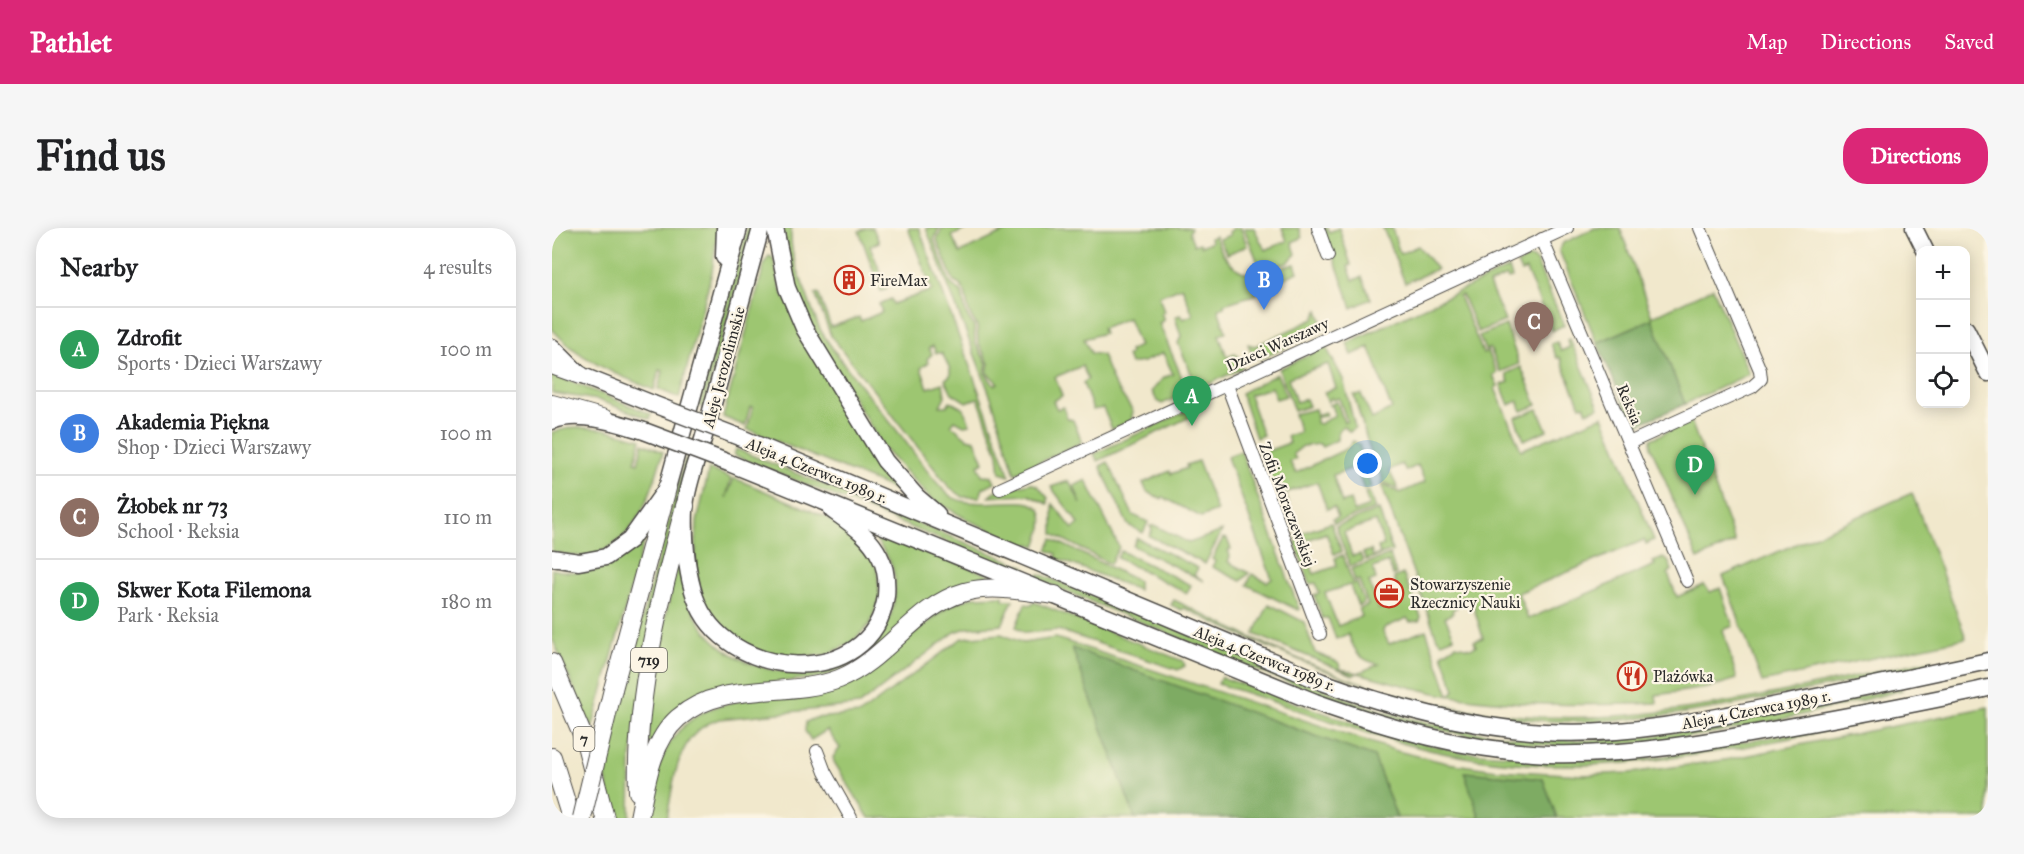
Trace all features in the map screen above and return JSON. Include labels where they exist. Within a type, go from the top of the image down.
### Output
[{"type":"main road","points":[[722,289],[725,228]]},
{"type":"main road","name":"Aleje Jerozolimskie","points":[[552,558],[579,562],[606,557],[630,540],[667,488],[739,228]]},
{"type":"main road","name":"Aleje Jerozolimskie","points":[[761,228],[685,506],[689,573],[695,598],[713,628],[742,652],[776,663],[807,664],[839,657],[869,635],[879,620],[887,583],[881,557],[866,536],[817,498]]},
{"type":"main road","points":[[775,228],[792,306],[821,358],[885,460],[917,497],[949,525]]},
{"type":"main road","points":[[1914,228],[1923,246]]},
{"type":"main road","points":[[1970,336],[1983,353],[1988,373]]},
{"type":"main road","points":[[552,347],[580,375]]},
{"type":"main road","points":[[552,365],[580,375]]},
{"type":"main road","name":"Aleja 4 Czerwca 1989 r.","points":[[580,375],[739,437],[1322,682],[1404,709],[1506,729],[1581,732],[1670,725],[1714,718],[1988,661]]},
{"type":"main road","points":[[552,404],[605,419]]},
{"type":"main road","name":"Aleja 4 Czerwca 1989 r.","points":[[552,421],[560,418],[605,419],[644,431],[817,498],[1358,717],[1430,738],[1501,750],[1584,754],[1660,749],[1932,701],[1988,688]]},
{"type":"main road","name":"719","points":[[582,818],[590,774],[667,488]]},
{"type":"main road","name":"719","points":[[639,818],[637,776],[645,685],[656,623],[685,506]]},
{"type":"main road","points":[[639,818],[657,746],[676,720],[700,703],[733,694],[814,686],[842,678],[878,656],[938,604],[966,592],[996,588],[1055,595]]},
{"type":"main road","name":"7","points":[[552,663],[585,741],[605,818]]},
{"type":"main road","name":"7","points":[[552,757],[571,818]]},
{"type":"street","points":[[1318,228],[1328,256]]},
{"type":"street","name":"Dzieci Warszawy","points":[[1000,489],[1567,228]]},
{"type":"street","points":[[1629,443],[1752,387],[1761,379],[1760,370],[1700,228]]},
{"type":"street","name":"Reksia","points":[[1542,239],[1687,581]]},
{"type":"street","name":"Zofii Moraczewskiej","points":[[1227,385],[1320,634]]},
{"type":"street","points":[[817,751],[825,772],[851,818]]},
{"type":"green space","points":[[555,228],[718,228],[712,272],[679,398],[658,389],[663,371],[659,370],[654,390],[586,358],[552,329],[552,232]]},
{"type":"green space","points":[[747,228],[753,228],[703,408],[699,406]]},
{"type":"green space","points":[[783,228],[791,228],[795,264],[821,330],[842,362],[929,474],[948,494],[962,501],[1030,503],[1040,510],[1043,523],[1036,546],[1030,544],[1027,546],[970,521],[930,498],[885,450],[820,343],[793,286]]},
{"type":"green space","points":[[873,228],[879,242],[870,246],[887,289],[881,291],[859,231]]},
{"type":"green space","points":[[908,228],[919,228],[1010,476],[1000,473],[998,454],[978,398],[966,402],[952,393],[945,379],[950,376],[950,369],[942,353],[936,353],[933,346],[929,348],[932,354],[927,359],[928,363],[921,368],[928,388],[943,383],[945,396],[940,406],[947,406],[950,401],[963,408],[970,424],[964,425],[955,420],[951,425],[967,438],[975,440],[984,462],[978,465],[982,475],[992,476],[995,482],[983,488],[980,497],[963,497],[948,486],[831,336],[815,294],[818,293],[831,327],[859,317],[861,321],[882,312],[879,304],[891,299],[893,304],[932,290]]},
{"type":"green space","points":[[926,228],[939,228],[934,240],[951,284],[962,293],[966,314],[974,326],[975,343],[987,363],[985,373],[994,385],[998,383],[987,373],[989,363],[978,342],[977,326],[969,313],[965,292],[960,285],[954,282],[937,240],[942,228],[968,228],[952,236],[960,253],[1013,228],[1191,228],[1189,232],[1194,245],[1200,243],[1201,246],[1211,242],[1210,238],[1215,236],[1221,251],[1231,263],[1243,272],[1259,274],[1264,287],[1256,290],[1257,294],[1224,304],[1224,307],[1218,309],[1226,332],[1219,335],[1227,357],[1235,354],[1238,356],[1242,368],[1198,389],[1178,343],[1181,336],[1175,317],[1180,315],[1183,319],[1193,315],[1182,287],[1159,296],[1164,320],[1159,323],[1188,392],[1162,404],[1157,401],[1152,391],[1163,378],[1173,374],[1163,353],[1143,362],[1130,364],[1127,356],[1130,354],[1129,351],[1139,346],[1128,318],[1102,328],[1104,333],[1084,339],[1091,353],[1102,355],[1114,384],[1133,411],[1131,421],[1112,429],[1103,408],[1093,410],[1083,383],[1088,379],[1082,366],[1055,377],[1062,396],[1053,401],[1057,409],[1063,407],[1067,418],[1073,420],[1082,442],[1015,474],[992,400]]},
{"type":"green space","points":[[1234,228],[1241,228],[1247,246],[1227,254],[1219,239],[1230,235],[1229,232]]},
{"type":"green space","points":[[1244,228],[1254,228],[1265,250],[1287,241],[1282,228],[1299,228],[1302,238],[1292,242],[1296,254],[1287,263],[1261,270]]},
{"type":"green space","points":[[1323,228],[1327,228],[1329,232],[1339,228],[1351,265],[1348,266],[1353,280],[1362,277],[1371,299],[1352,308]]},
{"type":"green space","points":[[1383,228],[1392,228],[1400,254],[1418,246],[1437,269],[1405,283]]},
{"type":"green space","points":[[1595,228],[1620,228],[1652,317],[1713,288],[1749,374],[1685,404],[1652,319],[1597,343],[1559,250],[1563,243]]},
{"type":"green space","points":[[769,256],[773,258],[781,291],[898,487],[896,490],[747,429],[753,407],[750,407],[745,426],[723,417],[765,262]]},
{"type":"green space","points":[[1530,258],[1536,261],[1564,325],[1552,331],[1526,270],[1521,272],[1517,264]]},
{"type":"green space","points":[[1295,264],[1298,272],[1267,286],[1262,273]]},
{"type":"green space","points":[[1509,268],[1512,278],[1508,279],[1506,276],[1489,284],[1505,321],[1478,332],[1462,295],[1459,296],[1483,353],[1488,351],[1497,373],[1493,375],[1498,386],[1495,388],[1521,450],[1603,416],[1654,540],[1646,544],[1644,540],[1518,593],[1528,619],[1655,565],[1653,562],[1663,558],[1668,561],[1672,570],[1668,574],[1677,597],[1704,585],[1710,592],[1720,588],[1733,626],[1723,630],[1737,679],[1707,688],[1656,695],[1657,703],[1605,705],[1502,702],[1451,696],[1358,673],[1379,664],[1362,657],[1353,646],[1348,634],[1336,639],[1328,618],[1322,618],[1314,595],[1319,593],[1316,583],[1310,584],[1295,543],[1298,541],[1296,535],[1331,523],[1342,552],[1334,554],[1326,533],[1302,542],[1314,574],[1337,566],[1335,558],[1343,555],[1353,584],[1357,583],[1364,603],[1358,606],[1350,585],[1325,593],[1338,626],[1362,616],[1359,609],[1368,605],[1359,580],[1355,581],[1351,569],[1390,555],[1396,574],[1393,575],[1388,562],[1373,568],[1376,579],[1369,582],[1379,609],[1401,600],[1394,578],[1403,574],[1421,617],[1419,621],[1410,622],[1407,618],[1384,628],[1383,632],[1389,644],[1426,630],[1449,695],[1455,690],[1442,654],[1456,645],[1470,648],[1476,646],[1474,641],[1483,638],[1471,598],[1466,598],[1456,603],[1457,607],[1452,610],[1453,613],[1445,617],[1454,637],[1442,642],[1437,638],[1381,484],[1400,493],[1425,482],[1418,465],[1406,471],[1402,464],[1389,470],[1398,489],[1383,482],[1381,473],[1376,471],[1354,395],[1361,394],[1372,419],[1392,409],[1369,347],[1352,355],[1347,343]]},
{"type":"green space","points":[[1318,310],[1325,329],[1262,358],[1252,355],[1248,344],[1255,346],[1314,319]]},
{"type":"green space","points":[[1652,319],[1685,404],[1634,426],[1597,343]]},
{"type":"green space","points":[[1506,325],[1519,364],[1500,372],[1490,348],[1485,350],[1479,336]]},
{"type":"green space","points":[[1570,339],[1599,407],[1587,412],[1584,405],[1580,406],[1560,357],[1557,358],[1551,344],[1557,342],[1561,351],[1570,347],[1567,340]]},
{"type":"green space","points":[[1326,347],[1343,379],[1355,427],[1350,432],[1343,426],[1338,431],[1337,440],[1322,447],[1320,444],[1303,446],[1293,454],[1296,459],[1290,462],[1296,473],[1348,448],[1353,441],[1359,444],[1371,488],[1364,490],[1356,467],[1333,475],[1342,503],[1350,500],[1354,512],[1369,506],[1365,493],[1369,492],[1375,509],[1334,523],[1333,519],[1338,517],[1334,507],[1327,509],[1317,482],[1285,493],[1293,517],[1286,519],[1262,453],[1289,443],[1287,436],[1300,432],[1294,414],[1315,409],[1317,415],[1325,412],[1326,416],[1316,417],[1316,423],[1320,424],[1335,415],[1333,407],[1329,405],[1337,402],[1344,422],[1347,421],[1339,398],[1333,400],[1332,397],[1328,402],[1324,392],[1336,388],[1328,364],[1288,378],[1296,402],[1306,399],[1309,406],[1294,411],[1279,369]]},
{"type":"green space","points":[[1521,367],[1537,405],[1522,411],[1518,401],[1509,405],[1501,385],[1509,382],[1506,374]]},
{"type":"green space","points":[[552,374],[651,414],[650,419],[598,400],[552,393]]},
{"type":"green space","points":[[1277,374],[1286,396],[1276,399],[1272,387],[1249,395],[1263,435],[1256,438],[1241,393]]},
{"type":"green space","points":[[1538,409],[1547,430],[1524,440],[1515,418]]},
{"type":"green space","points":[[1187,411],[1190,417],[1098,461],[1094,454]]},
{"type":"green space","points":[[1691,421],[1735,542],[1698,559],[1651,447],[1651,439]]},
{"type":"green space","points":[[574,427],[604,429],[641,439],[635,462],[638,463],[643,443],[663,452],[640,515],[619,540],[605,550],[589,556],[552,552],[552,432]]},
{"type":"green space","points":[[736,449],[1025,567],[1023,573],[734,455]]},
{"type":"green space","points":[[1241,451],[1298,610],[1247,585],[1252,574],[1267,582],[1272,579],[1227,457]]},
{"type":"green space","points":[[685,459],[688,461],[671,525],[631,757],[630,818],[614,818],[603,763]]},
{"type":"green space","points":[[1198,461],[1217,511],[1201,517],[1163,497],[1162,499],[1147,492],[1143,483],[1170,471],[1171,474],[1187,468],[1186,465]]},
{"type":"green space","points":[[1108,462],[1133,515],[1148,522],[1143,533],[1128,525],[1100,466]]},
{"type":"green space","points":[[709,469],[731,478],[726,498],[734,478],[826,517],[862,543],[872,556],[877,569],[880,597],[870,624],[851,643],[826,655],[771,658],[723,630],[702,599],[695,565],[697,522]]},
{"type":"green space","points":[[1086,480],[1119,547],[1110,564],[1053,534],[1053,504],[1073,529],[1079,524],[1051,487],[1069,481],[1081,504],[1074,486]]},
{"type":"green space","points":[[1031,483],[1038,486],[1048,498],[1048,504],[1029,495],[989,497],[998,490]]},
{"type":"green space","points":[[1912,493],[1966,638],[1762,682],[1723,576]]},
{"type":"green space","points":[[1379,510],[1392,551],[1366,560],[1363,553],[1371,550],[1373,557],[1380,554],[1378,547],[1384,545],[1376,521],[1344,532],[1352,556],[1360,554],[1363,561],[1350,566],[1336,526]]},
{"type":"green space","points":[[1150,526],[1156,526],[1189,543],[1222,531],[1205,564],[1149,536],[1152,530]]},
{"type":"green space","points":[[871,529],[992,576],[993,580],[868,655],[825,677],[732,687],[651,743],[648,742],[658,650],[677,565],[682,567],[689,598],[702,626],[726,650],[756,665],[789,672],[821,670],[851,660],[875,642],[890,616],[895,582],[894,573]]},
{"type":"green space","points":[[1137,538],[1198,568],[1194,575],[1204,581],[1133,546]]},
{"type":"green space","points":[[1223,538],[1227,539],[1231,549],[1228,550],[1230,556],[1228,562],[1249,573],[1241,581],[1212,567],[1215,561],[1212,559]]},
{"type":"green space","points":[[641,539],[644,540],[592,729],[552,638],[552,569],[578,572],[601,568],[622,557]]},
{"type":"green space","points":[[1052,539],[1138,581],[1138,590],[1056,558],[1057,554],[1047,550]]},
{"type":"green space","points":[[1121,551],[1191,585],[1187,593],[1117,558]]},
{"type":"green space","points":[[1039,574],[1363,705],[1424,722],[1487,734],[1582,740],[1647,736],[1696,729],[1900,688],[1902,690],[1783,719],[1703,735],[1663,740],[1582,746],[1489,739],[1444,731],[1399,719],[1311,691],[1037,579]]},
{"type":"green space","points":[[1003,596],[1003,600],[1013,600],[1002,625],[967,628],[955,632],[859,705],[720,719],[705,725],[694,734],[680,759],[667,818],[650,818],[652,790],[660,764],[672,739],[689,721],[709,709],[732,702],[834,690],[848,684],[950,606],[973,597]]},
{"type":"green space","points":[[1174,600],[1284,653],[1362,683],[1340,676],[1288,655],[1184,608],[1182,610],[1171,605]]},
{"type":"green space","points":[[1034,602],[1183,661],[1185,666],[1178,670],[1058,630],[1025,633],[1016,627],[1025,604],[1032,605]]},
{"type":"green space","points":[[1269,604],[1304,622],[1315,653],[1338,662],[1341,669],[1358,673],[1353,675],[1254,634]]},
{"type":"green space","points":[[1001,634],[1023,643],[1056,638],[1397,751],[1447,763],[1497,770],[1582,775],[1629,773],[1725,760],[1988,707],[1988,818],[1557,818],[1543,779],[1465,772],[1480,818],[1397,818],[1374,757],[1073,649],[1135,818],[869,818],[834,762],[833,757],[840,748],[827,730],[811,740],[805,731],[806,722],[815,718],[860,714],[962,638]]},
{"type":"green space","points":[[1072,648],[1374,757],[1397,818],[1135,818]]},
{"type":"green space","points":[[1932,660],[1933,662],[1896,673],[1692,712],[1617,720],[1560,721],[1503,717],[1448,708],[1394,694],[1376,688],[1469,710],[1537,717],[1602,717],[1668,711],[1732,701]]},
{"type":"green space","points":[[1221,677],[1384,734],[1460,752],[1609,761],[1653,758],[1860,721],[1860,724],[1706,753],[1655,760],[1553,765],[1501,762],[1448,754],[1389,740],[1218,684]]},
{"type":"green space","points":[[1464,772],[1543,779],[1557,818],[1480,818]]},
{"type":"place","name":"FireMax","points":[[849,280]]},
{"type":"place","name":"Akademia Piękna","points":[[1264,310]]},
{"type":"place","name":"Żłobek nr 73","points":[[1534,352]]},
{"type":"place","name":"Zdrofit","points":[[1192,426]]},
{"type":"place","name":"Skwer Kota Filemona","points":[[1695,495]]},
{"type":"place","name":"Stowarzyszenie Rzecznicy Nauki","points":[[1389,593]]},
{"type":"place","name":"Plażówka","points":[[1632,676]]}]
